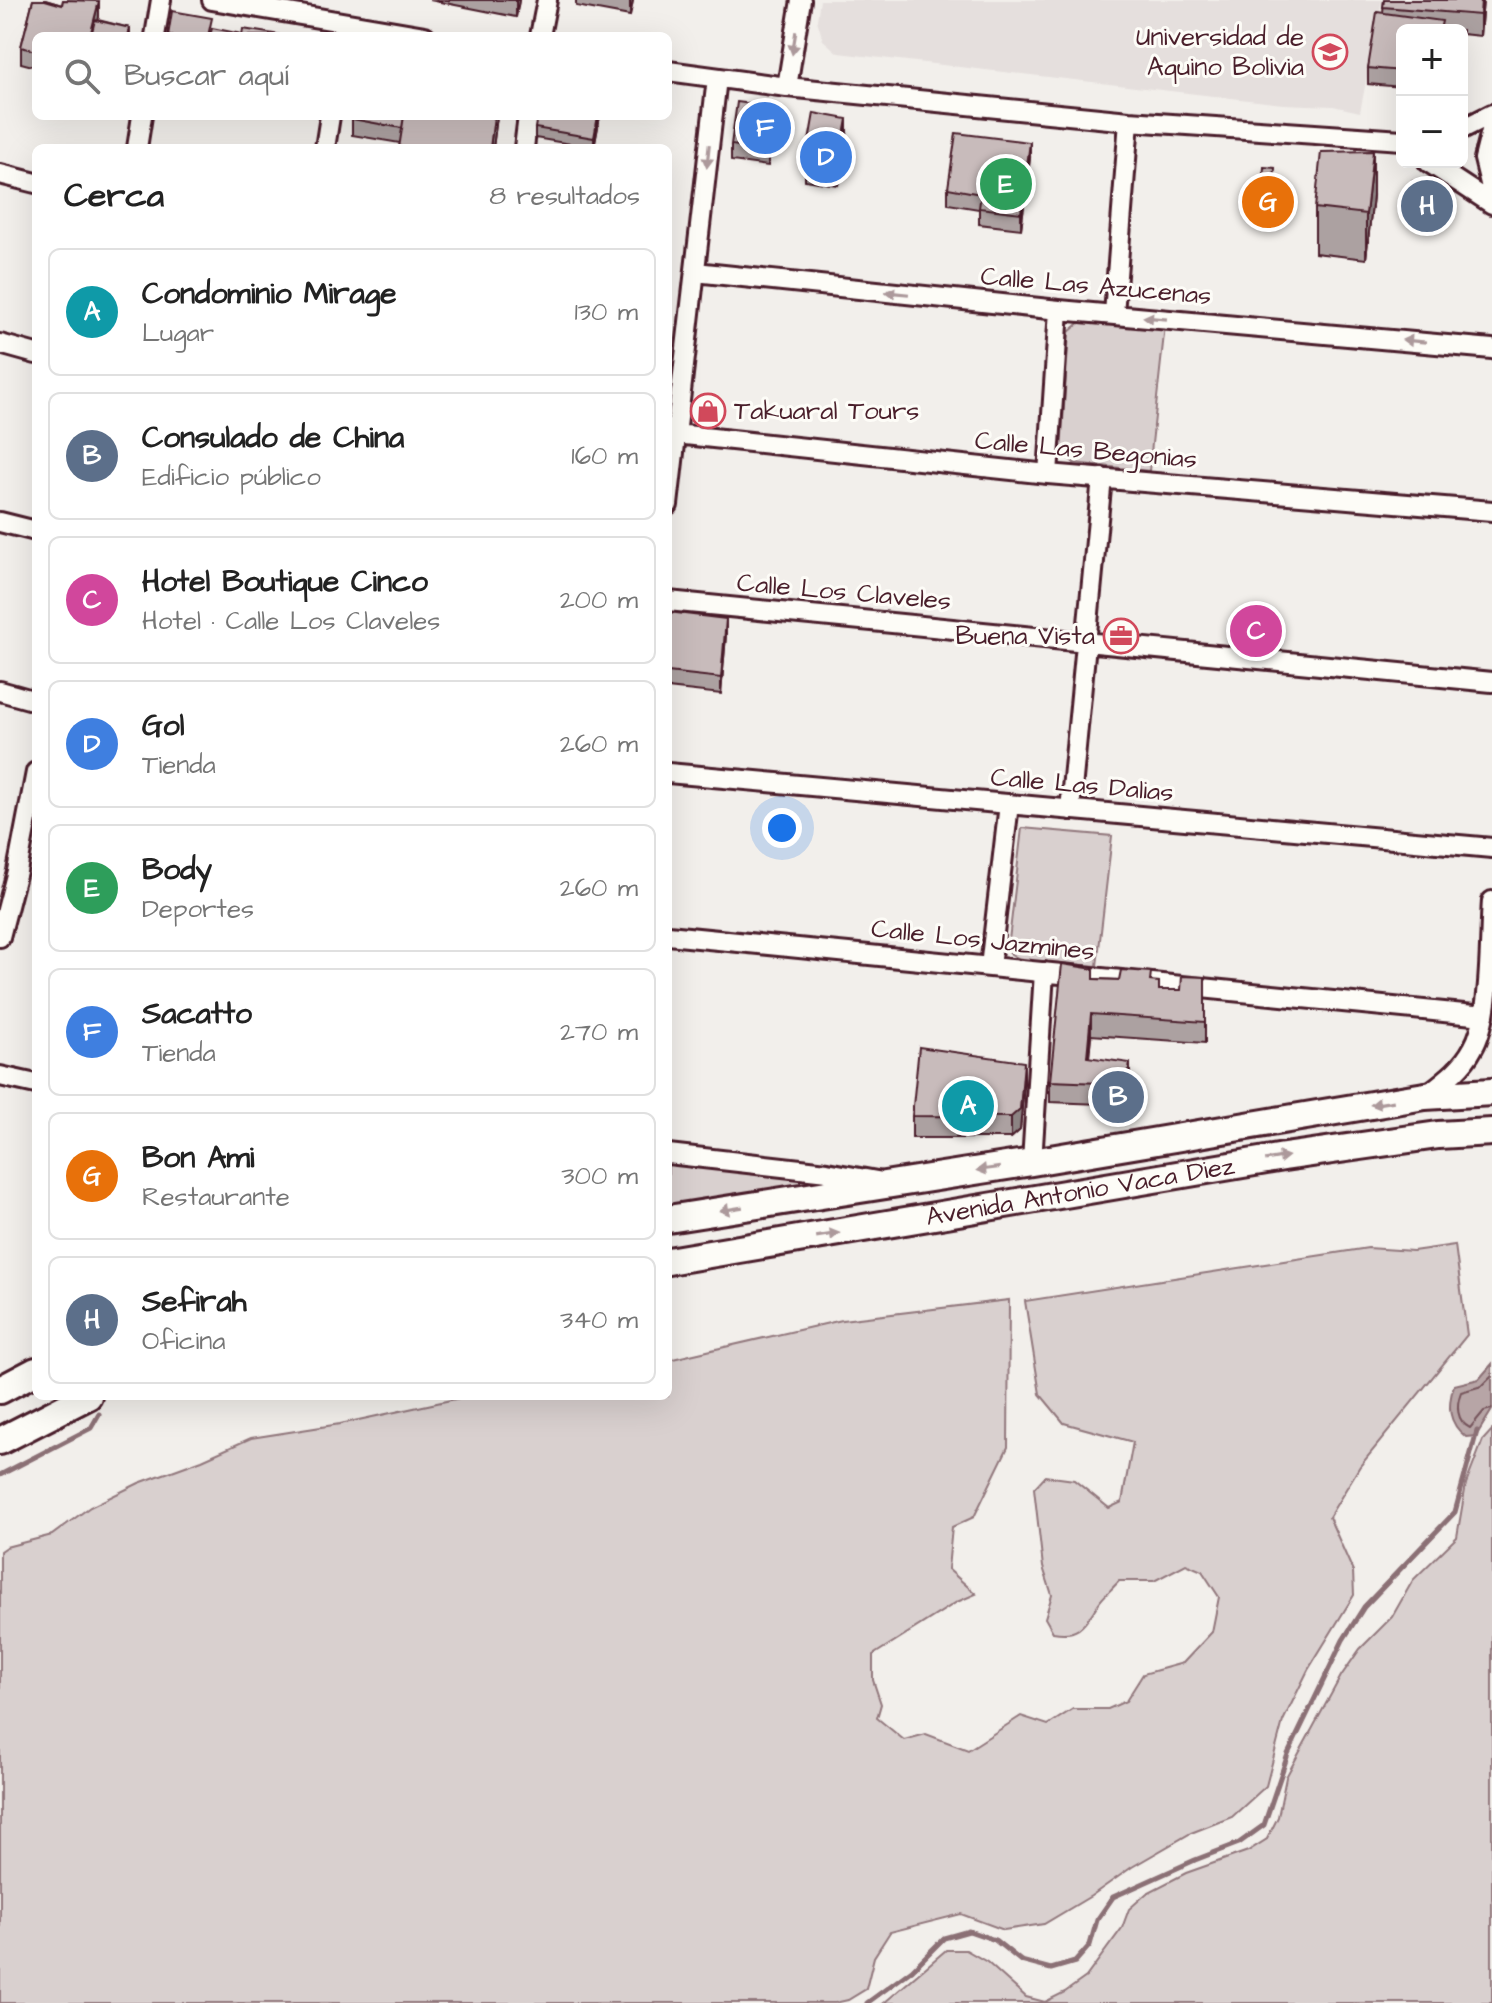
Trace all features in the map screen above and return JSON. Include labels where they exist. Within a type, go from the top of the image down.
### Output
[{"type":"highway","name":"Avenida Antonio Vaca Diez","points":[[672,1218],[1425,1096],[1490,1092]]},
{"type":"highway","name":"Avenida Antonio Vaca Diez","points":[[672,1260],[1284,1157],[1438,1135],[1487,1132]]},
{"type":"highway","points":[[1085,1192],[1079,1174],[1087,1164],[1148,1142]]},
{"type":"highway","points":[[0,1390],[32,1373]]},
{"type":"highway","points":[[0,1441],[80,1400]]},
{"type":"street","points":[[156,32],[161,0]]},
{"type":"street","points":[[212,0],[343,30],[370,32]]},
{"type":"street","points":[[541,32],[547,0]]},
{"type":"street","points":[[787,87],[801,0]]},
{"type":"street","points":[[672,72],[787,87],[1129,121],[1396,140]]},
{"type":"street","points":[[672,470],[717,78]]},
{"type":"street","points":[[1468,126],[1492,114]]},
{"type":"street","points":[[138,144],[141,120]]},
{"type":"street","points":[[326,144],[329,120]]},
{"type":"street","points":[[524,144],[528,120]]},
{"type":"street","points":[[1114,314],[1129,121]]},
{"type":"street","points":[[1492,127],[1484,159],[1492,192]]},
{"type":"street","points":[[1368,139],[1396,148]]},
{"type":"street","points":[[1437,168],[1492,204]]},
{"type":"street","points":[[0,174],[32,182]]},
{"type":"street","name":"Calle Las Azucenas","points":[[695,272],[1059,310],[1492,349]]},
{"type":"street","points":[[1048,474],[1059,310]]},
{"type":"street","points":[[0,344],[32,353]]},
{"type":"street","name":"Calle Las Begonias","points":[[676,434],[1048,474],[1492,511]]},
{"type":"street","points":[[1070,810],[1102,478]]},
{"type":"street","points":[[0,522],[32,530]]},
{"type":"street","name":"Calle Los Claveles","points":[[672,601],[1492,682]]},
{"type":"street","points":[[0,691],[32,700]]},
{"type":"street","name":"Calle Las Dalias","points":[[672,773],[1492,848]]},
{"type":"street","points":[[0,937],[8,869],[32,786]]},
{"type":"street","points":[[990,967],[1009,804]]},
{"type":"street","points":[[1425,1096],[1458,1070],[1475,1047],[1484,1016],[1492,901]]},
{"type":"street","name":"Calle Los Jazmines","points":[[672,935],[1484,1016]]},
{"type":"street","points":[[1032,1162],[1044,972]]},
{"type":"street","points":[[0,1076],[32,1083]]},
{"type":"street","points":[[672,1154],[827,1172],[891,1183]]},
{"type":"shaded area","points":[[820,0],[1382,0],[1360,112],[1333,106],[1283,104],[838,53],[823,40],[817,20]]},
{"type":"shaded area","points":[[1083,320],[1165,325],[1149,471],[1074,463],[1061,451],[1069,332]]},
{"type":"shaded area","points":[[1022,828],[1112,836],[1097,966],[1021,960],[1008,949]]},
{"type":"shaded area","points":[[672,1162],[832,1178],[672,1206]]},
{"type":"shaded area","points":[[1455,1245],[1467,1335],[1360,1466],[1329,1517],[1353,1571],[1354,1595],[1308,1670],[1283,1721],[1266,1786],[1232,1817],[1191,1833],[1044,1924],[1004,1930],[961,1914],[890,1932],[874,1957],[866,1989],[848,2000],[835,2003],[0,2003],[0,1551],[6,1547],[52,1535],[90,1507],[139,1483],[251,1438],[340,1424],[451,1400],[672,1400],[672,1359],[842,1320],[1009,1300],[1008,1447],[974,1517],[952,1527],[948,1569],[976,1594],[957,1602],[873,1655],[873,1680],[881,1704],[877,1718],[904,1740],[926,1734],[968,1750],[1021,1716],[1048,1725],[1073,1709],[1108,1709],[1126,1701],[1143,1674],[1183,1663],[1212,1632],[1219,1597],[1202,1571],[1186,1564],[1154,1581],[1119,1581],[1083,1626],[1071,1632],[1053,1632],[1045,1618],[1052,1595],[1043,1567],[1034,1488],[1045,1476],[1074,1480],[1109,1508],[1122,1502],[1133,1442],[1064,1423],[1040,1394],[1025,1301],[1368,1248],[1413,1251]]},
{"type":"shaded area","points":[[1492,1430],[1492,2003],[884,2003],[946,1950],[966,1950],[987,1962],[1026,1997],[1045,2002],[1086,1977],[1122,1928],[1129,1909],[1147,1893],[1186,1873],[1248,1851],[1267,1839],[1278,1817],[1286,1777],[1341,1676],[1360,1649],[1392,1617],[1413,1580],[1457,1537],[1466,1484],[1483,1440]]},
{"type":"water","points":[[1492,1364],[1492,1410],[1476,1436],[1466,1437],[1452,1420],[1450,1400],[1454,1385],[1479,1379]]},
{"type":"building","points":[[33,0],[62,5],[63,0],[99,1],[91,32],[32,32],[32,50],[21,47]]},
{"type":"building","points":[[1384,0],[1481,0],[1480,15],[1383,7]]},
{"type":"building","points":[[172,11],[212,18],[209,32],[169,32]]},
{"type":"building","points":[[1377,12],[1442,21],[1441,24],[1396,24],[1396,70],[1368,68]]},
{"type":"building","points":[[95,20],[130,28],[129,32],[92,32]]},
{"type":"building","points":[[212,28],[232,32],[211,32]]},
{"type":"building","points":[[737,102],[774,107],[768,150],[731,145]]},
{"type":"building","points":[[814,113],[847,119],[838,169],[805,164]]},
{"type":"building","points":[[358,120],[403,120],[402,128]]},
{"type":"building","points":[[403,120],[494,120],[490,144],[400,144]]},
{"type":"building","points":[[536,120],[597,120],[594,138],[535,128]]},
{"type":"building","points":[[956,133],[1030,142],[1021,213],[979,208],[981,194],[948,188]]},
{"type":"building","points":[[1373,151],[1366,214],[1315,208],[1321,152]]},
{"type":"building","points":[[1264,167],[1275,168],[1272,215],[1261,214]]},
{"type":"building","points":[[1412,181],[1442,190],[1437,209],[1419,204],[1419,196],[1408,193]]},
{"type":"building","points":[[672,612],[726,619],[721,678],[672,672]]},
{"type":"building","points":[[1062,964],[1094,969],[1094,979],[1119,980],[1121,970],[1151,972],[1150,981],[1159,982],[1159,990],[1181,990],[1182,976],[1205,977],[1205,1022],[1091,1014],[1087,1057],[1130,1063],[1127,1084],[1050,1081]]},
{"type":"building","points":[[919,1047],[1024,1062],[1020,1109],[1011,1117],[912,1116]]},
{"type":"waterway","points":[[0,1475],[91,1428],[99,1414]]},
{"type":"waterway","points":[[867,2003],[912,1970],[944,1938],[969,1931],[995,1940],[1021,1961],[1051,1969],[1075,1962],[1090,1945],[1097,1920],[1113,1897],[1239,1843],[1264,1825],[1288,1754],[1343,1640],[1364,1607],[1455,1512],[1477,1431]]},
{"type":"place","name":"Universidad de Aquino Bolivia","points":[[1330,52]]},
{"type":"place","name":"Sacatto","points":[[765,128]]},
{"type":"place","name":"Gol","points":[[826,157]]},
{"type":"place","name":"Body","points":[[1006,184]]},
{"type":"place","name":"Bon Ami","points":[[1268,202]]},
{"type":"place","name":"Sefirah","points":[[1427,206]]},
{"type":"place","name":"Takuaral Tours","points":[[708,411]]},
{"type":"place","name":"Hotel Boutique Cinco","points":[[1256,631]]},
{"type":"place","name":"Buena Vista","points":[[1121,636]]},
{"type":"place","name":"Consulado de China","points":[[1118,1097]]},
{"type":"place","name":"Condominio Mirage","points":[[968,1106]]}]
